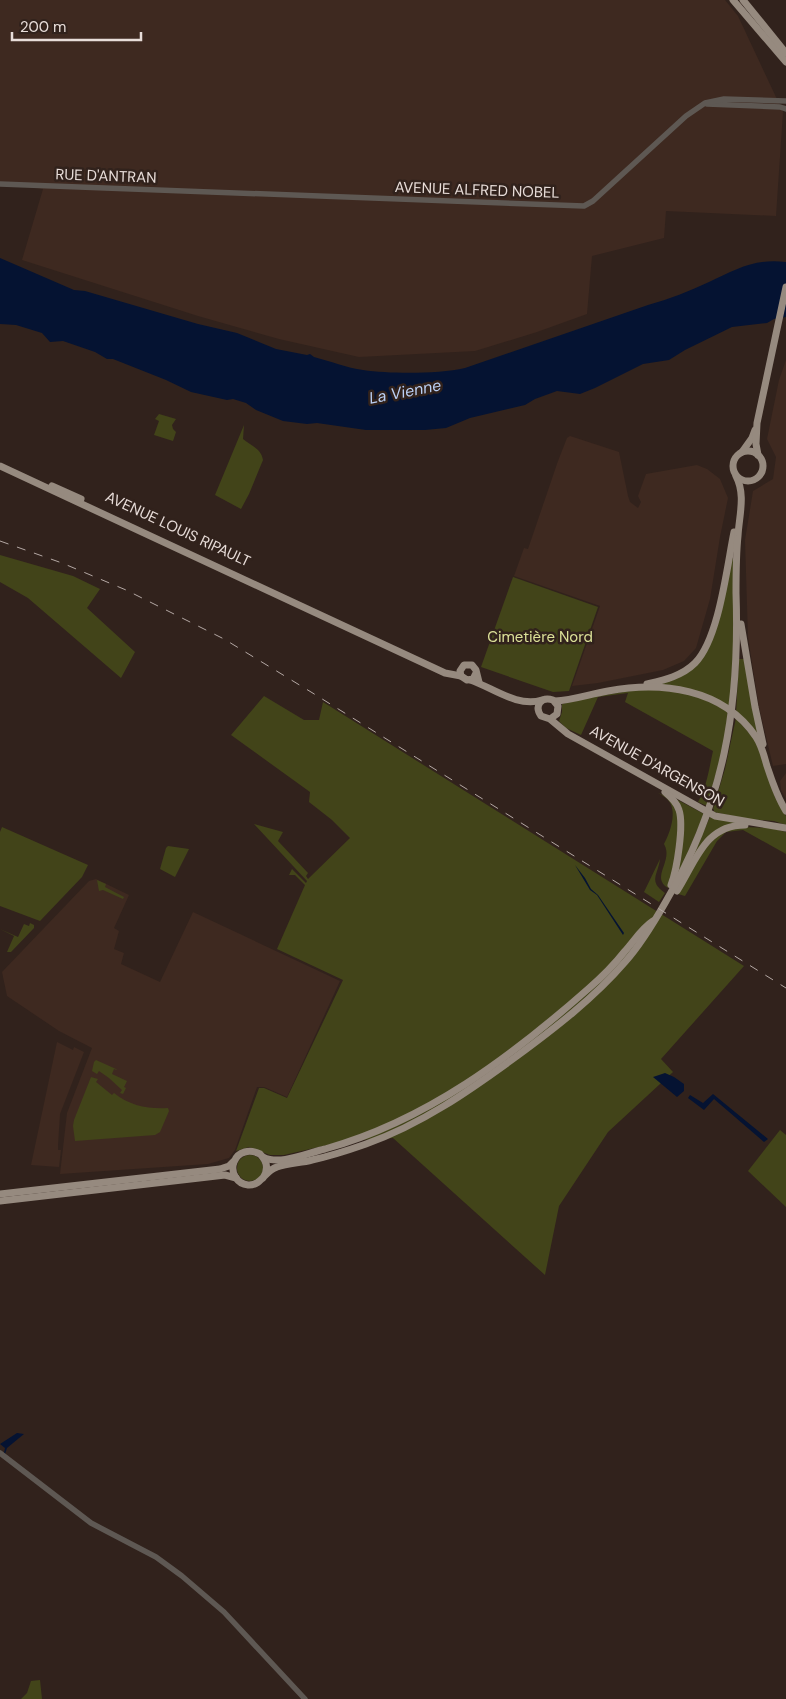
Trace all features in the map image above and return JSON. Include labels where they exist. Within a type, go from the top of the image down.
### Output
[{"type":"main road","points":[[734,0],[786,62]]},
{"type":"main road","points":[[743,0],[786,53]]},
{"type":"main road","points":[[235,1160],[233,1170],[236,1178],[248,1185],[256,1184],[274,1168],[329,1156],[372,1142],[414,1123],[456,1099],[524,1051],[600,988],[637,948],[647,934],[684,870],[705,820],[720,774],[733,705],[737,632],[736,589],[742,499],[741,486],[732,464],[737,455],[742,452],[752,438],[757,423],[786,287]]},
{"type":"main road","points":[[757,423],[756,444],[758,455]]},
{"type":"main road","points":[[742,452],[751,451],[758,455],[763,462],[763,470],[760,476],[751,481],[742,499]]},
{"type":"main road","name":"AVENUE LOUIS RIPAULT","points":[[0,462],[64,490],[342,623]]},
{"type":"main road","name":"AVENUE LOUIS RIPAULT","points":[[0,466],[342,623]]},
{"type":"main road","points":[[736,476],[741,480],[751,481]]},
{"type":"main road","points":[[342,623],[446,670],[461,673],[465,680],[479,682],[492,690],[521,700],[535,702],[549,698],[555,701],[568,700],[663,680],[689,668],[701,656],[708,642],[714,627],[734,529],[739,524]]},
{"type":"main road","points":[[736,589],[740,602],[744,645],[754,707],[774,786]]},
{"type":"main road","points":[[461,673],[464,665],[470,664],[475,667],[479,682]]},
{"type":"main road","points":[[470,680],[476,673]]},
{"type":"main road","points":[[627,688],[660,687],[688,691],[706,696],[725,707],[744,722],[757,738],[774,786],[786,811]]},
{"type":"main road","points":[[521,700],[543,718],[550,719],[558,712],[558,706],[555,701]]},
{"type":"main road","points":[[538,712],[539,704],[542,700]]},
{"type":"main road","name":"AVENUE D'ARGENSON","points":[[550,719],[568,734],[715,816],[786,828]]},
{"type":"main road","points":[[649,779],[672,798],[678,807],[680,815],[676,870],[664,904]]},
{"type":"main road","points":[[664,904],[673,897],[701,851],[714,834],[729,826],[760,823]]},
{"type":"main road","points":[[0,1194],[215,1170],[229,1166],[241,1154],[248,1151],[256,1152],[269,1159],[293,1157],[350,1141],[404,1119],[446,1097],[527,1040],[583,994],[618,959],[646,927],[654,921]]},
{"type":"main road","points":[[262,1156],[267,1166],[264,1178]]},
{"type":"main road","points":[[0,1201],[208,1177],[226,1176],[236,1178]]},
{"type":"street","name":"AVENUE ALFRED NOBEL","points":[[211,192],[584,206],[593,201],[686,116],[705,104],[724,99],[786,100]]},
{"type":"street","points":[[705,104],[780,107],[786,109]]},
{"type":"street","name":"RUE D'ANTRAN","points":[[0,184],[211,192]]},
{"type":"street","points":[[0,1453],[91,1523],[156,1557],[182,1576],[224,1612],[305,1699]]},
{"type":"shaded area","points":[[0,0],[725,0],[738,16],[783,112],[776,216],[666,211],[664,238],[592,256],[587,314],[475,351],[359,357],[279,339],[198,316],[22,260],[43,189],[0,182]]},
{"type":"shaded area","points":[[786,360],[786,764],[773,766],[759,707],[748,637],[745,540],[753,491],[773,479],[776,457],[767,439],[779,380]]},
{"type":"shaded area","points":[[570,436],[619,452],[630,502],[638,508],[641,502],[638,496],[646,474],[697,465],[707,469],[720,479],[728,498],[710,599],[696,648],[684,661],[663,670],[598,683],[572,686],[600,606],[514,576],[524,548],[528,549],[558,461],[567,438]]},
{"type":"shaded area","points":[[786,773],[786,799],[781,790],[780,781]]},
{"type":"shaded area","points":[[96,879],[129,895],[114,928],[119,931],[114,949],[124,953],[121,964],[160,982],[193,912],[340,981],[287,1097],[264,1087],[257,1087],[235,1150],[229,1158],[208,1164],[60,1174],[67,1113],[92,1048],[59,1031],[7,996],[2,972],[89,881]]},
{"type":"shaded area","points":[[57,1042],[73,1050],[74,1047],[84,1052],[60,1114],[58,1150],[61,1150],[59,1167],[31,1165]]},
{"type":"green space","points":[[159,414],[176,419],[172,425],[176,432],[173,441],[154,435],[159,421],[155,419]]},
{"type":"green space","points":[[244,425],[243,439],[258,450],[263,460],[241,509],[215,495]]},
{"type":"green space","points":[[0,555],[73,576],[100,589],[87,608],[135,652],[121,678],[28,598],[0,582]]},
{"type":"green space","points":[[733,557],[733,663],[729,708],[659,685],[659,682],[703,657]]},
{"type":"green space","name":"Cimetière Nord","points":[[513,577],[598,607],[569,691],[553,692],[481,667]]},
{"type":"green space","points":[[739,659],[744,659],[759,733],[757,736],[736,714]]},
{"type":"green space","points":[[643,689],[691,693],[728,711],[724,745],[707,806],[698,802],[706,784],[713,751],[625,702],[628,693],[598,697],[581,735],[566,728],[559,721],[562,704],[598,696]]},
{"type":"green space","points":[[264,696],[304,720],[319,720],[323,702],[744,966],[661,1059],[673,1072],[608,1132],[559,1206],[545,1275],[393,1138],[345,1141],[284,1155],[270,1155],[249,1147],[236,1151],[259,1088],[264,1088],[287,1098],[343,980],[277,949],[305,885],[295,875],[289,875],[292,869],[306,883],[307,881],[254,824],[283,832],[278,841],[308,873],[306,876],[308,879],[350,838],[332,820],[309,802],[310,792],[231,735]]},
{"type":"green space","points":[[736,718],[756,741],[775,797],[786,816],[786,825],[774,821],[747,819],[714,812],[713,809],[725,769]]},
{"type":"green space","points":[[658,793],[670,798],[679,815],[675,866],[668,888],[663,884],[661,874],[666,856],[664,844],[671,828],[673,816],[671,805],[667,799]]},
{"type":"green space","points":[[676,799],[704,814],[677,874],[681,833]]},
{"type":"green space","points":[[710,817],[740,822],[719,829],[711,835],[682,880]]},
{"type":"green space","points":[[2,827],[88,865],[82,877],[40,921],[0,906],[0,832]]},
{"type":"green space","points":[[744,827],[770,828],[786,832],[786,854],[743,830],[726,832],[717,841],[685,896],[678,894],[702,853],[720,832]]},
{"type":"green space","points":[[168,846],[189,849],[175,877],[160,869]]},
{"type":"green space","points":[[660,859],[655,881],[665,893],[659,902],[644,892]]},
{"type":"green space","points":[[97,880],[106,884],[105,887],[124,897],[123,899],[103,890],[99,891]]},
{"type":"green space","points":[[30,923],[34,925],[34,928],[11,952],[7,952],[14,936],[0,929],[18,937],[24,924],[29,926]]},
{"type":"green space","points":[[96,1060],[116,1069],[114,1069],[112,1074],[127,1081],[123,1094],[120,1093],[122,1090],[109,1078],[99,1071],[97,1074],[92,1071]]},
{"type":"green space","points":[[91,1077],[98,1079],[96,1082],[112,1095],[114,1093],[133,1104],[153,1108],[168,1108],[169,1111],[160,1132],[155,1135],[75,1141],[74,1120]]},
{"type":"green space","points":[[780,1130],[786,1135],[786,1207],[748,1171]]},
{"type":"green space","points":[[250,1155],[259,1159],[263,1168],[259,1177],[250,1181],[241,1177],[237,1168],[241,1159]]},
{"type":"green space","points":[[40,1680],[42,1699],[21,1699],[27,1693],[31,1681]]},
{"type":"water","name":"La Vienne","points":[[0,258],[74,290],[85,291],[198,324],[237,333],[276,349],[310,354],[314,357],[357,369],[400,373],[465,368],[672,297],[737,269],[756,263],[786,262],[786,317],[774,319],[767,323],[732,327],[669,360],[643,364],[580,394],[557,391],[525,405],[470,418],[446,428],[366,430],[317,423],[307,424],[283,421],[256,410],[246,403],[191,392],[113,359],[107,359],[95,352],[63,341],[50,342],[42,333],[16,325],[0,324]]},
{"type":"water","points":[[575,865],[591,889],[598,895],[624,933],[623,935],[597,895],[590,890]]},
{"type":"water","points":[[665,1073],[684,1084],[684,1091],[677,1097],[653,1077]]},
{"type":"water","points":[[713,1094],[768,1139],[764,1142],[714,1099],[704,1110],[688,1098],[690,1095],[703,1103]]},
{"type":"water","points":[[17,1433],[24,1434],[7,1448],[5,1454],[5,1448],[0,1444]]},
{"type":"railway","points":[[0,541],[62,563],[126,590],[224,639],[786,988]]}]
